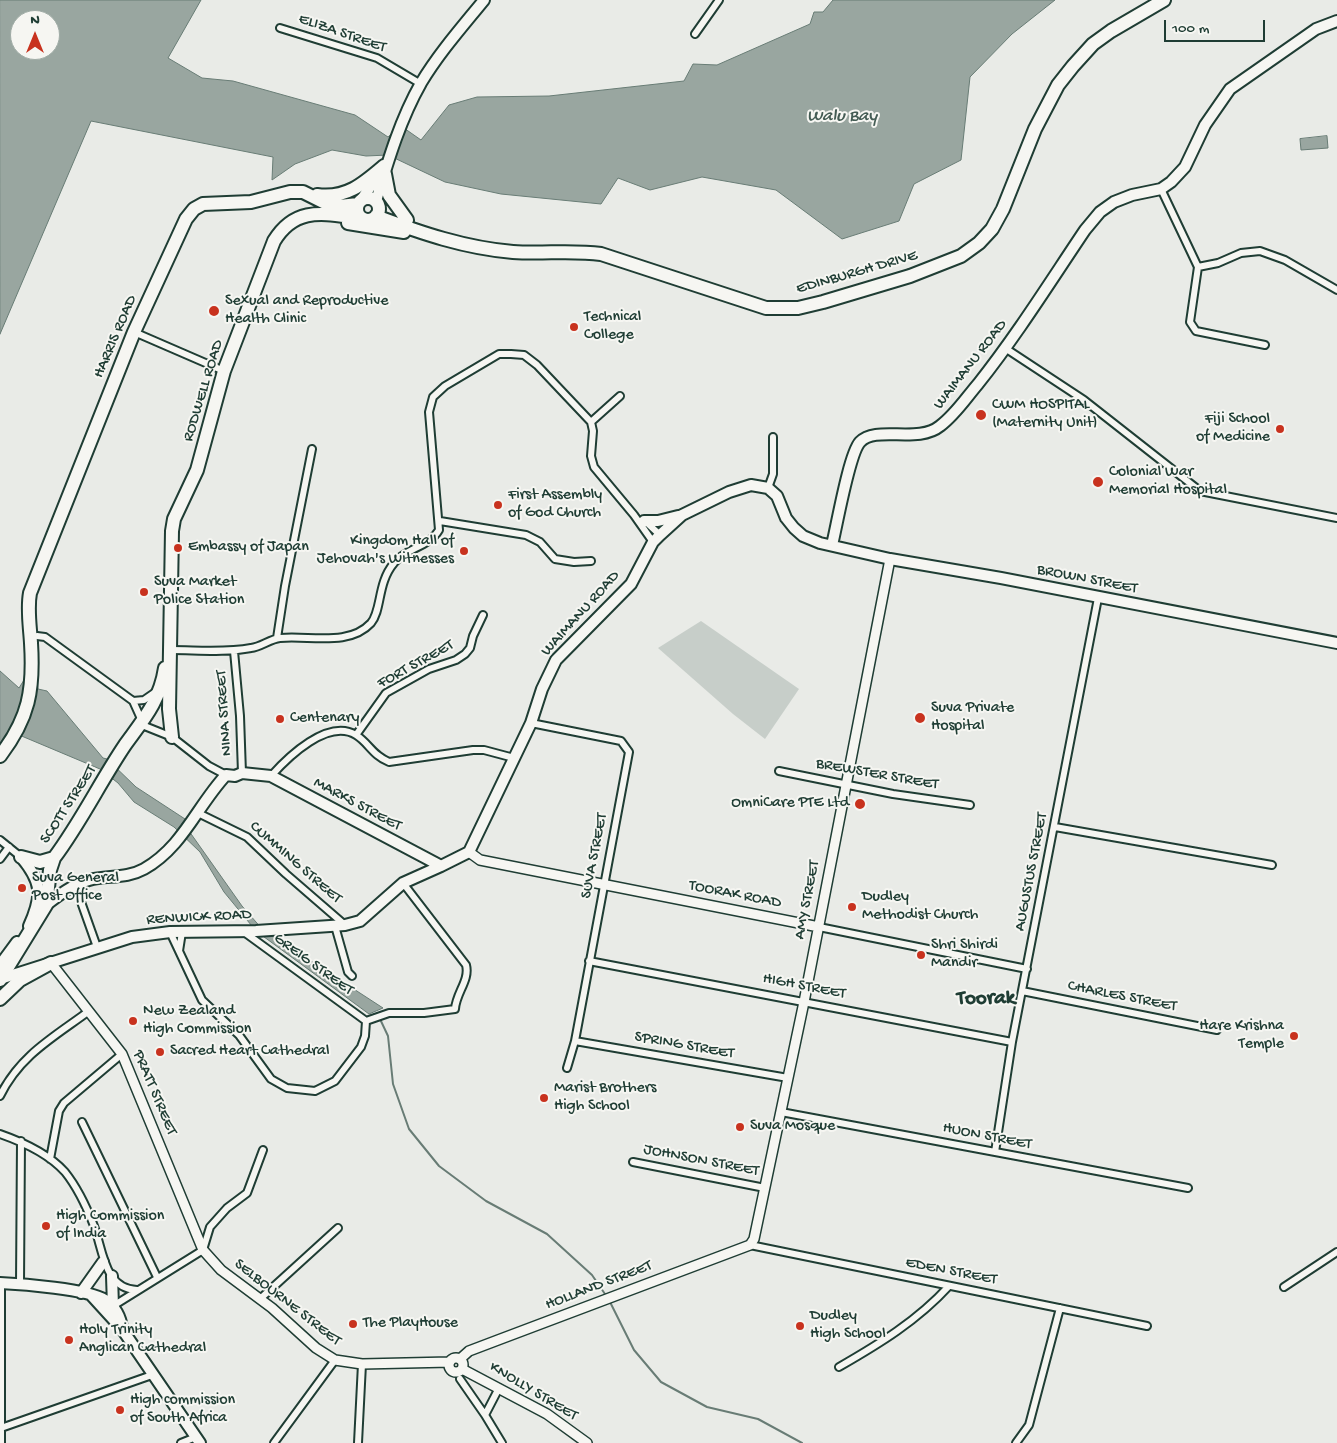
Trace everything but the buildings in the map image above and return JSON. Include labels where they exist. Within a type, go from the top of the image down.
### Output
[{"type":"highway","name":"EDINBURGH DRIVE","points":[[377,208],[433,237],[513,252],[583,252],[601,254],[766,308],[798,308],[910,276],[961,256],[979,243],[992,229],[1003,209],[1035,129],[1058,85],[1093,44],[1111,31],[1164,0]]},
{"type":"highway","points":[[302,192],[331,197],[343,194],[364,183],[385,166]]},
{"type":"highway","points":[[385,166],[389,195],[407,220]]},
{"type":"highway","name":"HARRIS ROAD","points":[[0,756],[16,736],[28,707],[32,680],[34,639],[28,608],[30,593],[134,332],[178,235],[194,209],[203,204],[251,202],[277,193],[302,192],[329,205],[340,206],[360,201]]},
{"type":"highway","points":[[306,214],[369,220],[377,208],[370,198],[360,201],[357,211],[361,218]]},
{"type":"highway","name":"EDINBURGH DRIVE","points":[[377,208],[407,220],[433,237]]},
{"type":"highway","points":[[306,214],[433,237]]},
{"type":"highway","name":"RODWELL ROAD","points":[[171,650],[173,525],[197,470],[224,371],[274,241],[282,227],[294,218],[306,214]]},
{"type":"highway","points":[[171,650],[169,709],[172,737]]},
{"type":"highway","name":"SCOTT STREET","points":[[0,979],[46,905],[50,870],[54,858],[117,759],[142,724],[160,690],[171,650]]},
{"type":"highway","points":[[21,857],[40,862],[54,858]]},
{"type":"highway","points":[[0,999],[20,980],[51,963]]},
{"type":"main road","points":[[377,208],[385,166],[401,125],[421,84],[440,55],[484,0]]},
{"type":"main road","name":"WAIMANU ROAD","points":[[832,545],[850,466],[860,442],[869,436],[922,435],[939,428],[955,413],[1006,348],[1084,230],[1100,212],[1114,202],[1132,195],[1161,189],[1186,167],[1205,125],[1230,89],[1308,34],[1326,24],[1337,21]]},
{"type":"main road","points":[[360,201],[385,166]]},
{"type":"main road","name":"WAIMANU ROAD","points":[[469,852],[531,723],[542,690],[556,660],[631,584],[656,538],[682,515],[729,492],[751,485],[768,488]]},
{"type":"main road","points":[[768,488],[777,496],[786,518],[794,528],[803,536],[832,545]]},
{"type":"main road","points":[[644,521],[658,521],[682,515]]},
{"type":"main road","name":"BROWN STREET","points":[[832,545],[890,559],[1337,643]]},
{"type":"main road","name":"AMY STREET","points":[[750,1245],[756,1231],[804,1002],[890,559]]},
{"type":"main road","points":[[46,905],[75,885],[90,880],[134,874],[164,856],[181,839],[226,775]]},
{"type":"main road","name":"MARKS STREET","points":[[226,775],[271,776],[441,866]]},
{"type":"main road","points":[[340,926],[360,921],[403,883],[469,852]]},
{"type":"main road","name":"TOORAK ROAD","points":[[469,852],[480,860],[819,927]]},
{"type":"main road","points":[[0,965],[29,925],[37,899],[37,879],[21,857]]},
{"type":"main road","name":"RENWICK ROAD","points":[[0,979],[132,937],[170,932],[256,931],[340,926]]},
{"type":"main road","name":"PRATT STREET","points":[[51,963],[122,1054],[203,1250]]},
{"type":"main road","name":"HOLLAND STREET","points":[[460,1359],[474,1349],[621,1292],[750,1245]]},
{"type":"main road","name":"SELBOURNE STREET","points":[[203,1250],[221,1270],[260,1299],[316,1348],[335,1360],[362,1364],[450,1362]]},
{"type":"main road","points":[[86,1294],[103,1262]]},
{"type":"main road","points":[[112,1276],[113,1306],[121,1322],[122,1329]]},
{"type":"main road","points":[[1,1283],[86,1294],[103,1298],[113,1306]]},
{"type":"main road","points":[[86,1294],[122,1329],[198,1440]]},
{"type":"main road","points":[[456,1358],[460,1359],[464,1365],[462,1369],[454,1372],[450,1362],[456,1358]]},
{"type":"main road","name":"KNOLLY STREET","points":[[462,1369],[547,1414],[587,1443]]},
{"type":"street","points":[[695,34],[719,0]]},
{"type":"street","name":"ELIZA STREET","points":[[280,28],[377,58],[421,84]]},
{"type":"street","points":[[1161,189],[1198,266],[1190,322],[1196,331],[1265,345]]},
{"type":"street","points":[[1198,266],[1218,263],[1241,253],[1260,251],[1285,260],[1337,290]]},
{"type":"street","points":[[134,332],[224,371]]},
{"type":"street","points":[[1006,348],[1084,400],[1200,492],[1337,518]]},
{"type":"street","points":[[171,650],[234,650],[263,646],[277,638],[350,636],[372,622],[377,610],[383,580],[390,567],[399,556],[436,535],[439,530],[440,521],[429,412],[433,397],[445,386],[499,354],[524,355],[537,364],[591,422],[593,431],[591,456],[594,467],[656,538]]},
{"type":"street","points":[[591,422],[620,396]]},
{"type":"street","points":[[768,488],[773,474],[773,438]]},
{"type":"street","points":[[277,638],[284,586],[312,449]]},
{"type":"street","points":[[634,515],[644,521],[656,538]]},
{"type":"street","points":[[440,521],[526,535],[540,542],[555,559],[574,562],[591,561]]},
{"type":"street","name":"AUGUSTUS STREET","points":[[995,1152],[1012,1042],[1098,598]]},
{"type":"street","name":"FORT STREET","points":[[356,735],[386,693],[429,670],[456,660],[465,654],[470,648],[473,636],[483,615]]},
{"type":"street","points":[[34,639],[45,637],[133,701],[142,724],[172,737],[209,766],[226,775]]},
{"type":"street","name":"NINA STREET","points":[[234,650],[242,774]]},
{"type":"street","points":[[133,701],[144,700],[160,690]]},
{"type":"street","name":"SUVA STREET","points":[[531,723],[621,742],[629,752],[575,1041],[567,1068]]},
{"type":"street","points":[[271,776],[279,767],[316,737],[330,732],[356,735],[380,758],[389,762],[473,750],[484,750],[514,758]]},
{"type":"street","name":"BREWSTER STREET","points":[[779,771],[970,805]]},
{"type":"street","name":"CUMMING STREET","points":[[196,816],[247,837],[340,926]]},
{"type":"street","points":[[1055,827],[1272,865]]},
{"type":"street","points":[[0,840],[21,857]]},
{"type":"street","points":[[0,859],[9,847]]},
{"type":"street","points":[[170,932],[202,1000],[239,1035],[271,1079],[287,1088],[315,1091],[335,1081],[361,1047],[365,1036],[366,1021],[389,1012],[424,1013],[455,1009],[456,1000],[468,972],[466,965],[403,883]]},
{"type":"street","points":[[75,885],[97,947]]},
{"type":"street","points":[[340,926],[348,972],[352,976]]},
{"type":"street","name":"TOORAK ROAD","points":[[819,927],[1027,969]]},
{"type":"street","name":"GREIG STREET","points":[[244,931],[366,1021]]},
{"type":"street","points":[[179,952],[182,932]]},
{"type":"street","name":"HIGH STREET","points":[[590,960],[1012,1042]]},
{"type":"street","name":"CHARLES STREET","points":[[1022,991],[1217,1030]]},
{"type":"street","points":[[0,1096],[10,1076],[21,1062],[89,1011]]},
{"type":"street","name":"SPRING STREET","points":[[575,1041],[788,1078]]},
{"type":"street","points":[[50,1159],[59,1111],[64,1103],[122,1054]]},
{"type":"street","name":"HUON STREET","points":[[781,1112],[1188,1188]]},
{"type":"street","points":[[82,1122],[156,1277]]},
{"type":"street","points":[[0,1134],[21,1141],[50,1159],[65,1173],[86,1208],[100,1243],[103,1262],[122,1287],[137,1290]]},
{"type":"street","points":[[20,1284],[21,1141]]},
{"type":"street","points":[[113,1306],[156,1277],[203,1250],[210,1227],[227,1208],[247,1193],[263,1150]]},
{"type":"street","name":"JOHNSON STREET","points":[[632,1162],[765,1188]]},
{"type":"street","points":[[260,1299],[338,1228]]},
{"type":"street","name":"EDEN STREET","points":[[750,1245],[1147,1326]]},
{"type":"street","points":[[1284,1287],[1337,1252]]},
{"type":"street","points":[[1,1283],[1,1443]]},
{"type":"street","points":[[839,1368],[904,1328],[930,1306],[949,1286]]},
{"type":"street","points":[[1016,1443],[1029,1425],[1060,1308]]},
{"type":"street","points":[[274,1443],[335,1360]]},
{"type":"street","points":[[358,1443],[362,1364]]},
{"type":"street","points":[[1,1428],[152,1375]]},
{"type":"street","points":[[460,1379],[502,1443]]},
{"type":"street","points":[[485,1415],[499,1388]]},
{"type":"street","points":[[181,1443],[198,1440]]},
{"type":"shaded area","points":[[701,621],[799,689],[765,739],[733,714],[658,648]]},
{"type":"water","name":"Walu Bay","points":[[0,0],[201,0],[168,58],[202,78],[233,81],[355,115],[388,137],[401,126],[421,140],[449,105],[477,97],[549,96],[684,81],[693,64],[717,65],[810,24],[814,12],[823,12],[833,0],[1055,0],[1012,34],[970,77],[961,160],[914,184],[899,221],[842,239],[776,190],[702,177],[650,190],[618,178],[601,204],[501,194],[445,182],[388,155],[366,156],[332,150],[295,164],[272,180],[273,157],[91,121],[0,334]]},
{"type":"water","points":[[1327,136],[1328,148],[1301,150],[1300,139]]},
{"type":"water","points":[[0,671],[19,688],[24,680],[37,682],[38,689],[47,691],[103,758],[107,759],[136,787],[185,819],[189,831],[242,906],[263,930],[383,1008],[369,1014],[256,931],[224,892],[200,852],[174,827],[134,802],[118,783],[100,769],[12,732],[0,743]]},
{"type":"waterway","points":[[380,1019],[388,1036],[393,1084],[409,1129],[439,1166],[486,1201],[547,1234],[592,1275],[607,1297]]},
{"type":"waterway","points":[[609,1300],[634,1350],[661,1382],[707,1407],[758,1419],[802,1443]]},
{"type":"place","name":"Sexual and Reproductive Health Clinic","points":[[214,311]]},
{"type":"place","name":"Technical College","points":[[574,327]]},
{"type":"place","name":"CWM HOSPITAL (Maternity Unit)","points":[[981,415]]},
{"type":"place","name":"Fiji School of Medicine","points":[[1280,429]]},
{"type":"place","name":"Colonial War Memorial Hospital","points":[[1098,482]]},
{"type":"place","name":"First Assembly of God Church","points":[[498,505]]},
{"type":"place","name":"Embassy of Japan","points":[[178,548]]},
{"type":"place","name":"Kingdom Hall of Jehovah's Witnesses","points":[[464,551]]},
{"type":"place","name":"Suva Market Police Station","points":[[144,592]]},
{"type":"place","name":"Suva Private Hospital","points":[[920,718]]},
{"type":"place","name":"Centenary","points":[[280,719]]},
{"type":"place","name":"OmniCare PTE Ltd","points":[[860,804]]},
{"type":"place","name":"Suva General Post Office","points":[[22,888]]},
{"type":"place","name":"Dudley Methodist Church","points":[[852,907]]},
{"type":"place","name":"Shri Shirdi Mandir","points":[[921,955]]},
{"type":"place","name":"New Zealand High Commission","points":[[133,1021]]},
{"type":"place","name":"Hare Krishna Temple","points":[[1294,1036]]},
{"type":"place","name":"Sacred Heart Cathedral","points":[[160,1052]]},
{"type":"place","name":"Marist Brothers High School","points":[[544,1098]]},
{"type":"place","name":"Suva Mosque","points":[[740,1127]]},
{"type":"place","name":"High Commission of India","points":[[46,1226]]},
{"type":"place","name":"The PlayHouse","points":[[353,1324]]},
{"type":"place","name":"Dudley High School","points":[[800,1326]]},
{"type":"place","name":"Holy Trinity Anglican Cathedral","points":[[69,1340]]},
{"type":"place","name":"High commission of South Africa","points":[[120,1410]]},
{"type":"district","name":"Toorak","points":[[986,1000]]}]
